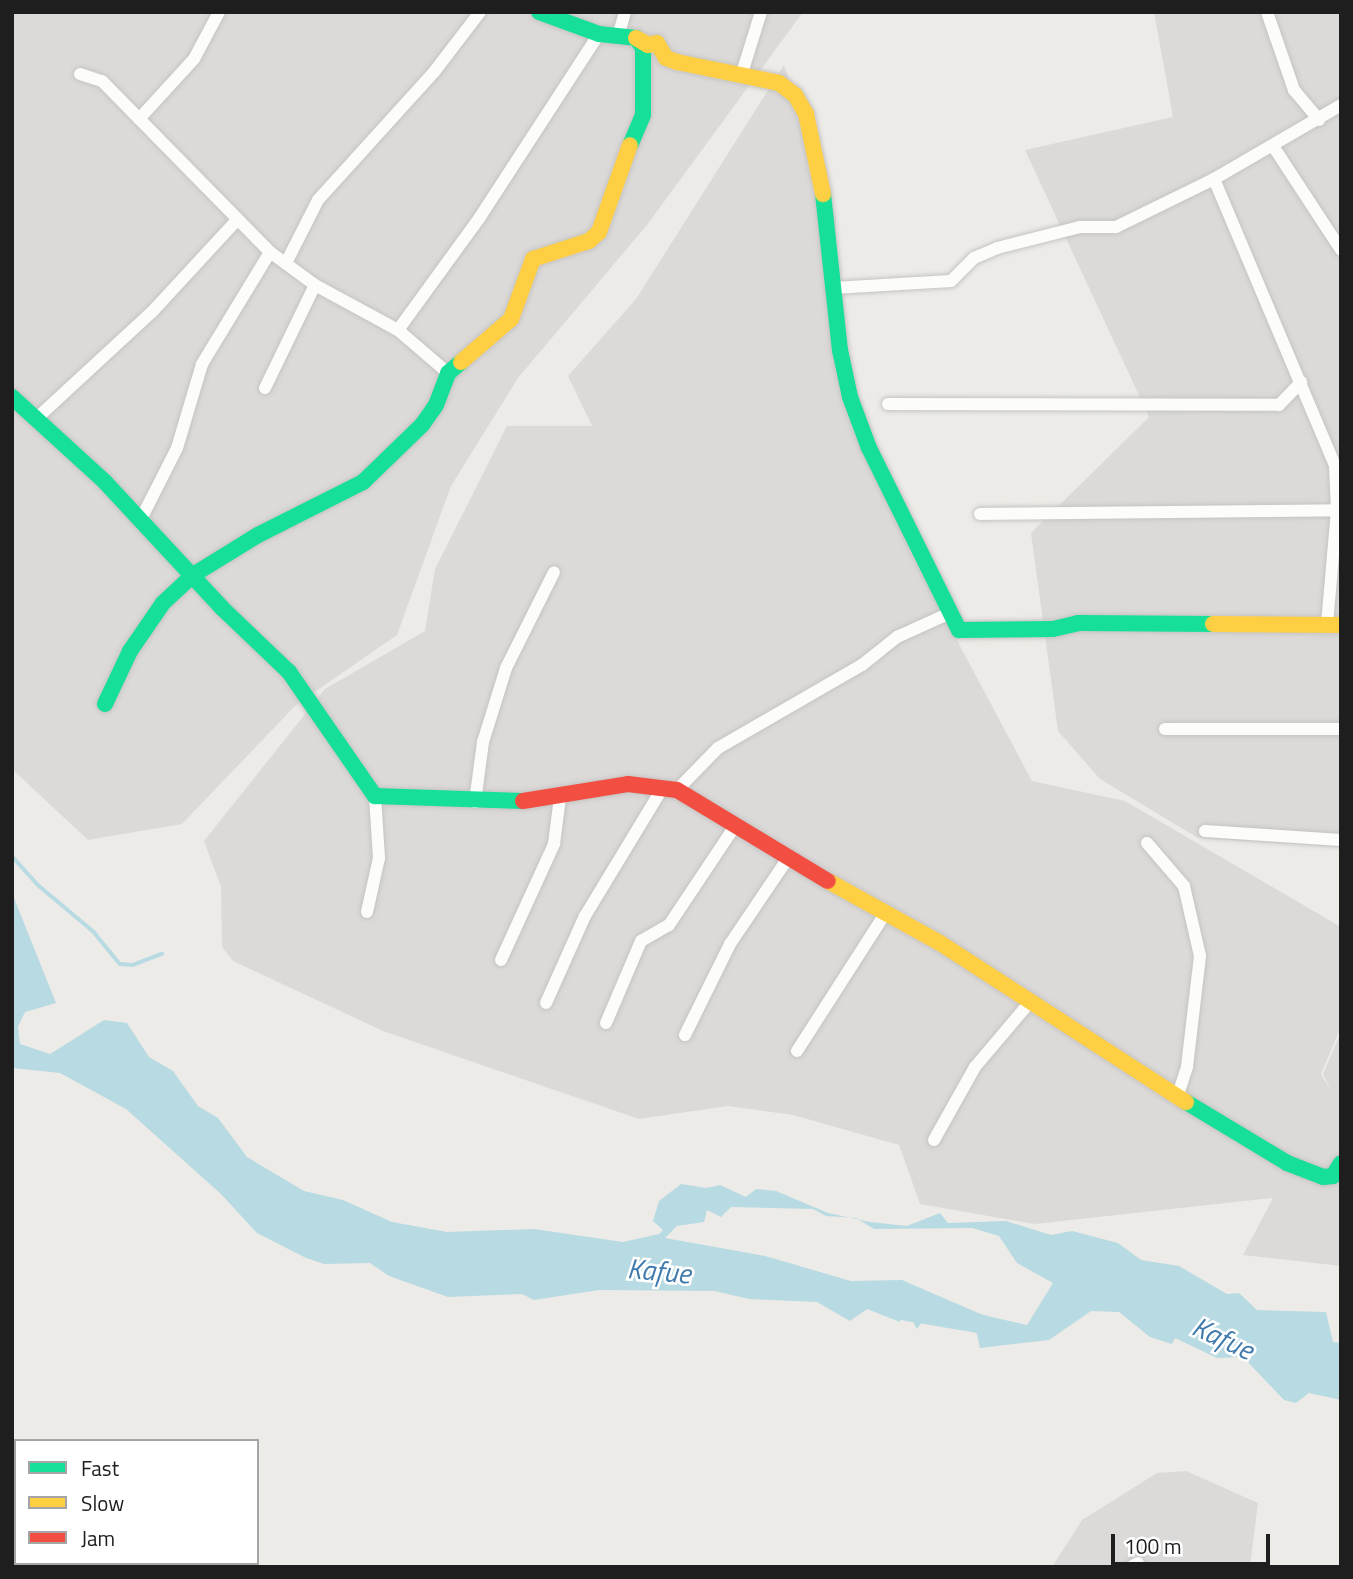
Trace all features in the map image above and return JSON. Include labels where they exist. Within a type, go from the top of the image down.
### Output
[{"type":"street","points":[[139,119],[175,75],[194,59],[219,12]]},
{"type":"street","points":[[286,263],[318,200],[434,72],[480,12]]},
{"type":"street","points":[[539,12],[599,34],[618,33],[649,45],[657,43],[666,58],[677,62],[742,73],[789,88],[806,114],[821,180],[840,350],[860,422],[918,552],[960,630],[979,632],[1053,629],[1078,623],[1334,625],[1338,502],[1335,466],[1214,179]]},
{"type":"street","points":[[618,33],[625,12]]},
{"type":"street","points":[[742,73],[761,12]]},
{"type":"street","points":[[1266,12],[1294,90],[1319,120]]},
{"type":"street","points":[[398,330],[480,217],[599,34]]},
{"type":"street","points":[[105,704],[146,625],[193,575],[258,535],[363,482],[422,425],[436,405],[448,373],[511,319],[533,259],[589,242],[599,232],[614,181],[643,115],[646,58],[636,38]]},
{"type":"street","points":[[80,74],[102,80],[236,221],[270,252],[315,285],[398,330],[448,373]]},
{"type":"street","points":[[833,288],[951,281],[974,258],[997,247],[1080,227],[1116,227],[1214,179],[1341,105]]},
{"type":"street","points":[[1273,146],[1341,250]]},
{"type":"street","points":[[37,418],[152,312],[236,221]]},
{"type":"street","points":[[140,521],[177,448],[202,363],[270,252]]},
{"type":"street","points":[[265,388],[315,285]]},
{"type":"street","points":[[888,404],[1279,405],[1301,382]]},
{"type":"street","points":[[12,397],[37,418],[289,672],[374,796],[379,858],[367,912]]},
{"type":"street","points":[[980,514],[1338,502]]},
{"type":"street","points":[[475,802],[483,742],[506,668],[554,572]]},
{"type":"street","points":[[546,1003],[585,916],[670,788],[718,748],[862,665],[897,637],[952,612]]},
{"type":"street","points":[[1165,729],[1341,729]]},
{"type":"street","points":[[374,796],[475,802],[560,796],[628,784],[670,788],[885,914],[940,943],[1177,1098],[1306,1172],[1333,1176],[1341,1163]]},
{"type":"street","points":[[501,960],[554,844],[560,796]]},
{"type":"street","points":[[606,1023],[641,941],[669,925],[735,827]]},
{"type":"street","points":[[1205,831],[1341,840]]},
{"type":"street","points":[[1147,843],[1184,886],[1200,956],[1187,1067],[1177,1098]]},
{"type":"street","points":[[685,1035],[730,944],[788,858]]},
{"type":"street","points":[[797,1051],[885,914]]},
{"type":"street","points":[[934,1140],[975,1068],[1029,1003]]},
{"type":"shaded area","points":[[12,12],[803,12],[647,225],[518,378],[451,486],[397,635],[296,705],[182,824],[88,840],[12,769]]},
{"type":"shaded area","points":[[1154,12],[1341,12],[1341,847],[1198,838],[1100,779],[1058,731],[1031,533],[1149,417],[1025,150],[1173,117]]},
{"type":"shaded area","points":[[784,65],[836,218],[835,372],[911,554],[1032,781],[1125,801],[1341,927],[1341,1027],[1321,1074],[1331,1091],[1323,1074],[1341,1032],[1341,1266],[1243,1255],[1273,1198],[1034,1224],[920,1204],[899,1145],[793,1115],[728,1106],[639,1119],[383,1031],[233,961],[222,947],[221,887],[204,841],[325,689],[425,631],[435,569],[507,426],[592,426],[568,376],[636,299]]},
{"type":"shaded area","points":[[1186,1471],[1258,1503],[1250,1567],[1052,1567],[1082,1520],[1157,1473]]},
{"type":"water","points":[[12,893],[56,1003],[25,1012],[18,1027],[20,1044],[50,1054],[104,1020],[127,1023],[149,1057],[173,1071],[198,1106],[218,1118],[247,1157],[304,1191],[343,1200],[392,1222],[447,1232],[534,1229],[623,1242],[659,1234],[663,1230],[653,1221],[659,1201],[681,1184],[706,1188],[720,1185],[746,1197],[756,1189],[776,1191],[828,1213],[849,1218],[826,1216],[813,1209],[731,1207],[721,1217],[707,1210],[704,1222],[677,1226],[665,1238],[765,1256],[851,1281],[902,1280],[983,1315],[1027,1325],[1053,1283],[1017,1263],[999,1236],[972,1228],[874,1229],[859,1220],[907,1226],[940,1213],[948,1223],[1006,1221],[1051,1235],[1072,1231],[1118,1243],[1141,1260],[1179,1266],[1227,1294],[1239,1293],[1257,1310],[1326,1312],[1333,1342],[1341,1343],[1341,1400],[1309,1393],[1296,1403],[1284,1400],[1243,1357],[1217,1358],[1175,1338],[1172,1344],[1150,1337],[1119,1312],[1091,1311],[1049,1340],[980,1348],[977,1334],[951,1315],[926,1316],[917,1329],[911,1318],[901,1318],[900,1322],[867,1309],[850,1321],[817,1302],[749,1299],[715,1291],[599,1290],[534,1300],[522,1294],[448,1297],[389,1276],[370,1263],[324,1264],[306,1258],[257,1233],[221,1194],[126,1109],[60,1073],[12,1068]]},
{"type":"waterway","points":[[12,856],[37,884],[94,932],[120,964],[133,965],[162,954]]},
{"type":"waterway","name":"Kafue","points":[[906,1311],[983,1324]]},
{"type":"traffic: fast","points":[[539,12],[599,34],[636,38],[643,48],[643,115],[630,145]]},
{"type":"traffic: fast","points":[[823,194],[840,350],[850,397],[869,448],[959,630],[1053,629],[1078,623],[1213,624]]},
{"type":"traffic: fast","points":[[105,704],[130,651],[163,603],[193,575],[258,535],[363,482],[422,425],[436,405],[448,373],[461,362]]},
{"type":"traffic: fast","points":[[12,397],[105,482],[222,608],[289,672],[375,796],[523,801]]},
{"type":"traffic: fast","points":[[1186,1102],[1287,1163],[1323,1177],[1333,1176],[1341,1163]]},
{"type":"traffic: slow","points":[[636,38],[648,45],[657,43],[666,58],[677,62],[779,83],[795,95],[806,114],[823,194]]},
{"type":"traffic: slow","points":[[461,362],[511,319],[533,259],[589,241],[599,232],[630,145]]},
{"type":"traffic: slow","points":[[1213,624],[1341,625]]},
{"type":"traffic: slow","points":[[828,881],[940,943],[1186,1102]]},
{"type":"traffic: jam","points":[[523,801],[628,784],[677,790],[828,881]]}]
